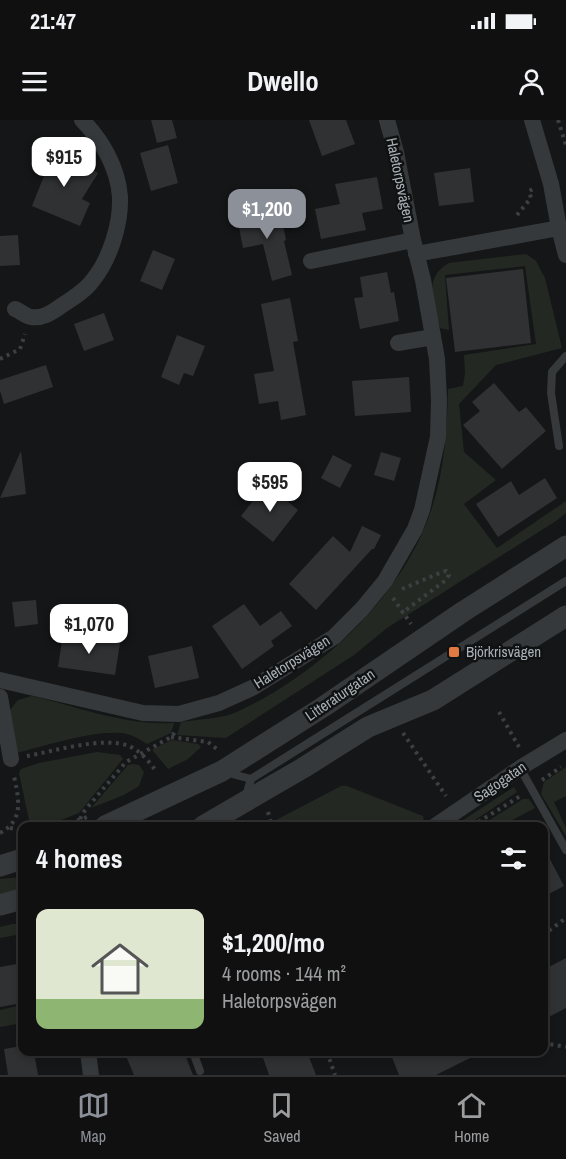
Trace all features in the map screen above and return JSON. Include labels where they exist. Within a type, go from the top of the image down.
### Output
[{"type":"street","points":[[15,309],[32,317],[44,316],[73,298],[93,281],[107,256],[118,221],[120,198],[116,177],[107,153],[82,120]]},
{"type":"street","name":"Haletorpsvägen","points":[[0,680],[143,713],[179,714],[219,703],[254,687],[334,637],[362,609],[385,581],[415,530],[422,510],[438,437],[437,359],[423,280],[387,120]]},
{"type":"street","points":[[532,120],[551,184],[566,255]]},
{"type":"street","points":[[414,247],[559,228]]},
{"type":"street","name":"Haletorpsvägen","points":[[311,261],[414,247]]},
{"type":"street","points":[[398,343],[433,337]]},
{"type":"street","name":"Litteraturgatan","points":[[97,821],[323,707],[464,611],[566,546]]},
{"type":"street","points":[[210,822],[368,727],[433,700],[566,616]]},
{"type":"street","points":[[0,697],[11,759]]},
{"type":"street","name":"Sagogatan","points":[[441,822],[566,740]]},
{"type":"street","points":[[0,866],[18,860]]},
{"type":"street","points":[[0,905],[18,900]]},
{"type":"street","points":[[89,1056],[91,1075]]},
{"type":"lane","points":[[560,446],[551,393],[552,372],[566,356]]},
{"type":"lane","points":[[243,804],[251,779],[566,581]]},
{"type":"lane","points":[[217,760],[251,779]]},
{"type":"lane","points":[[524,766],[566,850]]},
{"type":"lane","points":[[194,1056],[200,1071]]},
{"type":"path","points":[[558,120],[566,145]]},
{"type":"path","points":[[508,217],[519,214],[531,198],[529,191],[551,184]]},
{"type":"path","points":[[0,359],[20,349],[32,317]]},
{"type":"path","points":[[399,590],[442,572],[446,571],[448,575],[446,580],[402,613]]},
{"type":"path","points":[[392,597],[410,621]]},
{"type":"path","points":[[402,626],[418,616]]},
{"type":"path","points":[[498,712],[524,766]]},
{"type":"path","points":[[401,727],[404,736],[457,812]]},
{"type":"path","points":[[80,820],[85,810],[126,762],[172,735],[208,742],[217,760],[227,746]]},
{"type":"path","points":[[0,833],[10,828],[15,822],[18,808],[11,759],[112,742],[130,746],[140,753],[156,771]]},
{"type":"path","points":[[266,806],[271,822]]},
{"type":"path","points":[[74,822],[97,821]]},
{"type":"path","points":[[10,828],[18,829]]},
{"type":"path","points":[[548,931],[566,918]]},
{"type":"path","points":[[548,1044],[566,1047]]},
{"type":"path","points":[[328,1056],[335,1075]]},
{"type":"shaded area","points":[[526,254],[536,261],[545,278],[562,348],[496,365],[459,404],[464,452],[496,480],[464,504],[497,548],[566,501],[566,513],[387,628],[354,655],[226,738],[177,735],[181,722],[232,714],[268,696],[297,677],[352,632],[397,578],[428,519],[438,487],[444,455],[448,389],[463,386],[464,355],[536,344],[525,266],[445,275],[449,330],[440,328],[435,310],[432,292],[435,276],[449,263]]},
{"type":"shaded area","points":[[32,696],[120,719],[174,723],[171,733],[147,744],[129,734],[110,733],[83,736],[16,753],[10,710],[18,700]]},
{"type":"shaded area","points":[[172,740],[198,744],[201,747],[188,759],[168,769],[153,749]]},
{"type":"shaded area","points":[[97,752],[120,755],[123,759],[79,813],[56,822],[29,822],[19,773],[21,769],[39,763]]},
{"type":"shaded area","points":[[128,765],[139,765],[144,772],[139,786],[124,795],[91,808]]},
{"type":"shaded area","points":[[566,767],[566,796],[554,802],[566,828],[566,836],[541,794],[544,782]]},
{"type":"shaded area","points":[[341,786],[347,786],[423,816],[424,819],[420,822],[276,822]]},
{"type":"shaded area","points":[[514,787],[517,792],[472,822],[460,822]]},
{"type":"shaded area","points":[[523,799],[529,799],[535,808],[509,822],[486,822]]},
{"type":"shaded area","points":[[18,877],[18,891],[0,896],[0,879]]},
{"type":"shaded area","points":[[18,924],[18,935],[0,938],[0,927]]},
{"type":"shaded area","points":[[18,1006],[18,1024],[0,1027],[0,1010]]},
{"type":"building","points":[[151,120],[172,120],[177,138],[157,143]]},
{"type":"building","points":[[309,120],[346,120],[355,144],[322,156]]},
{"type":"building","points":[[168,145],[178,183],[151,191],[140,153]]},
{"type":"building","points":[[43,150],[78,168],[81,163],[98,173],[82,199],[90,203],[80,226],[32,206],[46,171],[35,166]]},
{"type":"building","points":[[470,168],[474,202],[439,206],[434,173]]},
{"type":"building","points":[[377,177],[383,209],[362,213],[366,230],[321,239],[315,209],[340,204],[335,184]]},
{"type":"building","points":[[280,209],[292,275],[272,281],[263,244],[243,248],[237,217]]},
{"type":"building","points":[[18,235],[20,265],[0,266],[0,236]]},
{"type":"building","points":[[153,250],[175,259],[162,290],[140,281]]},
{"type":"building","points":[[523,269],[531,343],[455,352],[446,278]]},
{"type":"building","points":[[387,272],[391,293],[394,292],[399,321],[360,329],[354,298],[363,297],[360,277]]},
{"type":"building","points":[[290,298],[298,341],[293,342],[306,415],[281,420],[278,401],[259,404],[254,374],[274,371],[261,304]]},
{"type":"building","points":[[104,313],[114,340],[84,351],[74,324]]},
{"type":"building","points":[[177,335],[205,346],[193,376],[184,373],[179,385],[161,377]]},
{"type":"building","points":[[46,365],[53,387],[4,404],[0,391],[0,380]]},
{"type":"building","points":[[409,377],[411,412],[355,416],[352,381]]},
{"type":"building","points":[[494,383],[519,412],[526,407],[546,431],[502,469],[463,425],[480,411],[472,402]]},
{"type":"building","points":[[21,451],[26,494],[0,498]]},
{"type":"building","points":[[381,452],[401,458],[394,481],[374,475]]},
{"type":"building","points":[[333,455],[352,465],[340,488],[321,478]]},
{"type":"building","points":[[545,478],[557,498],[498,537],[476,504],[511,481],[519,495]]},
{"type":"building","points":[[266,484],[298,510],[273,542],[241,516]]},
{"type":"building","points":[[362,526],[381,535],[374,549],[316,610],[289,584],[333,536],[350,552]]},
{"type":"building","points":[[36,600],[38,624],[15,627],[12,602]]},
{"type":"building","points":[[244,604],[260,626],[281,611],[292,626],[271,641],[274,646],[242,669],[212,626]]},
{"type":"building","points":[[63,634],[120,643],[115,675],[58,667]]},
{"type":"building","points":[[192,646],[199,678],[155,688],[148,656]]},
{"type":"building","points":[[548,856],[564,886],[548,894]]},
{"type":"building","points":[[566,958],[566,1008],[548,1017],[548,967]]},
{"type":"building","points":[[17,964],[18,1004],[0,1007],[0,967]]},
{"type":"building","points":[[18,1047],[18,1056],[35,1056],[38,1075],[8,1075],[4,1049]]},
{"type":"building","points":[[126,1056],[186,1056],[193,1075],[134,1075]]},
{"type":"building","points":[[262,1056],[309,1056],[316,1075],[269,1075]]},
{"type":"building","points":[[392,1056],[474,1056],[436,1075],[399,1075]]},
{"type":"place","name":"Björkrisvägen","points":[[454,652]]}]
